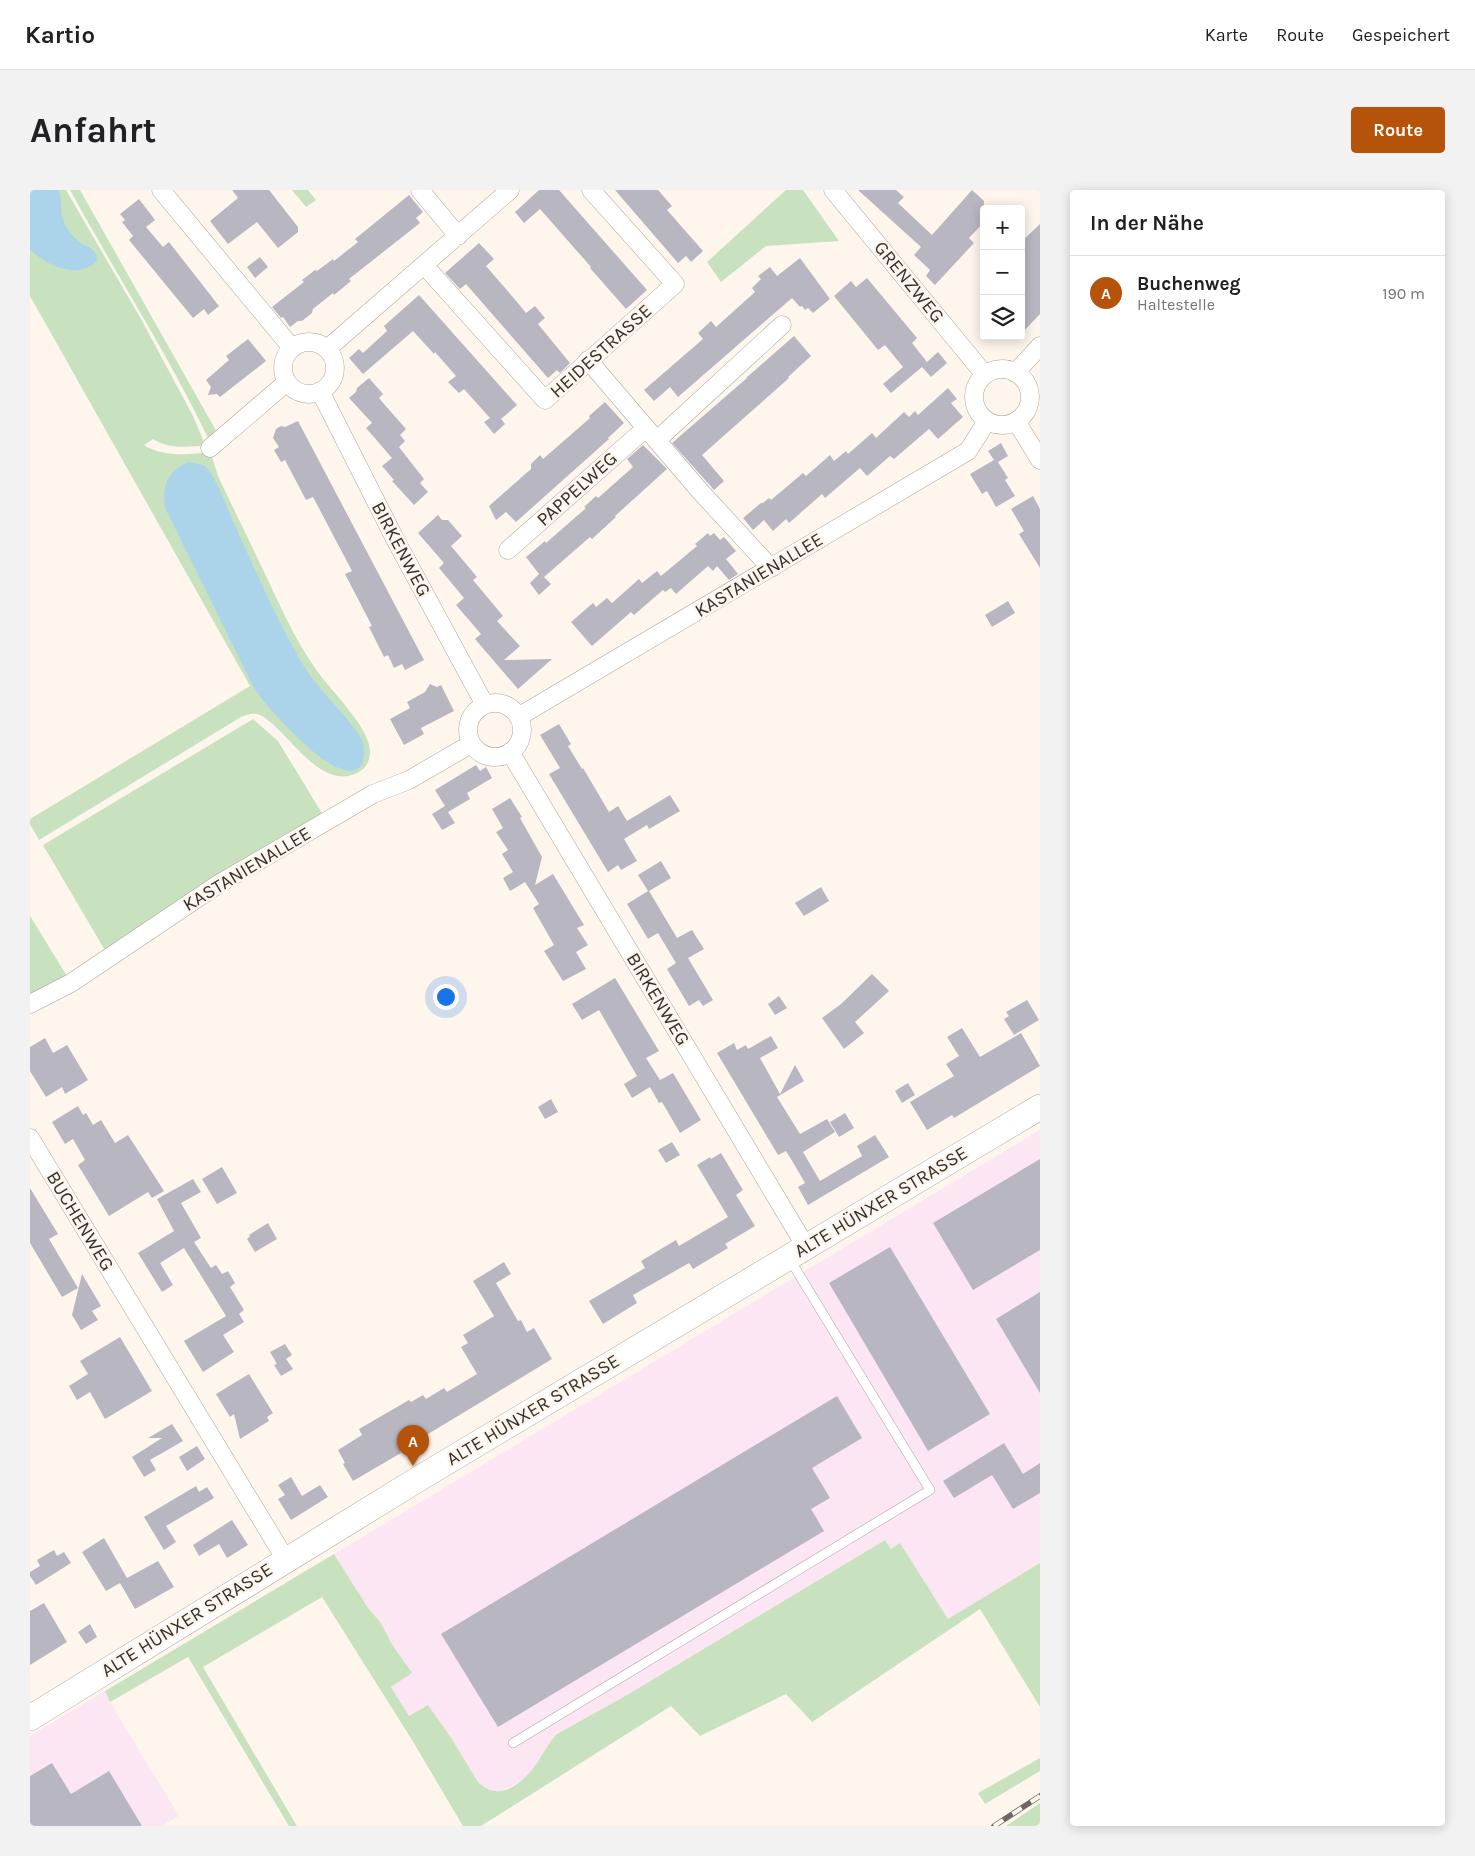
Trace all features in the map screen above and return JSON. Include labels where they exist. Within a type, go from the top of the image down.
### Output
[{"type":"street","points":[[161,190],[292,348]]},
{"type":"street","points":[[420,190],[458,236]]},
{"type":"street","points":[[327,350],[510,190]]},
{"type":"street","name":"HEIDESTRASSE","points":[[424,265],[545,400],[675,284],[591,190]]},
{"type":"street","name":"GRENZWEG","points":[[833,190],[984,375]]},
{"type":"street","name":"PAPPELWEG","points":[[508,550],[782,325]]},
{"type":"street","points":[[306,342],[321,345],[327,350],[332,356],[335,372],[327,387],[313,394],[298,392],[287,382],[284,375],[284,360],[292,348],[306,342]]},
{"type":"street","points":[[1016,372],[1040,346]]},
{"type":"street","points":[[588,360],[651,434],[771,568]]},
{"type":"street","points":[[998,369],[1016,372],[1028,387],[1030,396],[1028,406],[1023,414],[1009,424],[987,421],[981,415],[974,400],[977,383],[984,375],[998,369]]},
{"type":"street","points":[[210,448],[287,382]]},
{"type":"street","name":"BIRKENWEG","points":[[320,391],[396,540],[485,705]]},
{"type":"street","points":[[1016,420],[1040,460]]},
{"type":"street","name":"KASTANIENALLEE","points":[[518,717],[968,451],[987,421]]},
{"type":"street","points":[[492,703],[507,706],[518,717],[522,732],[516,746],[510,752],[494,757],[478,751],[471,744],[468,729],[469,721],[478,709],[492,703]]},
{"type":"street","name":"KASTANIENALLEE","points":[[30,1004],[71,983],[225,880],[373,794],[409,780],[471,744]]},
{"type":"street","name":"BIRKENWEG","points":[[510,752],[797,1252]]},
{"type":"street","name":"ALTE HÜNXER STRASSE","points":[[30,1718],[286,1560],[1040,1106]]},
{"type":"street","name":"BUCHENWEG","points":[[30,1138],[286,1560]]},
{"type":"lane","points":[[513,1743],[930,1490],[797,1252]]},
{"type":"shaded area","points":[[1040,1130],[1040,1563],[948,1619],[900,1544],[891,1549],[885,1540],[627,1695],[557,1734],[531,1771],[521,1781],[501,1791],[492,1792],[478,1782],[450,1736],[428,1705],[409,1717],[391,1687],[411,1673],[393,1646],[381,1623],[368,1608],[334,1554]]},
{"type":"shaded area","points":[[105,1691],[179,1816],[164,1826],[30,1826],[30,1736]]},
{"type":"green space","points":[[30,190],[66,190],[141,319],[193,416],[204,442],[201,446],[176,447],[153,439],[144,445],[159,452],[193,454],[209,452],[211,454],[218,476],[294,634],[319,673],[354,717],[365,735],[369,744],[369,759],[365,767],[357,773],[343,776],[330,774],[306,757],[262,716],[252,714],[241,717],[39,840],[30,824],[30,819],[250,686],[30,296]]},
{"type":"green space","points":[[70,190],[80,190],[218,434],[209,440],[159,345]]},
{"type":"green space","points":[[292,190],[308,190],[316,200],[306,207]]},
{"type":"green space","points":[[786,190],[803,190],[839,241],[766,246],[721,282],[707,262]]},
{"type":"green space","points":[[253,719],[278,741],[323,815],[106,952],[43,845]]},
{"type":"green space","points":[[30,916],[67,976],[30,994]]},
{"type":"green space","points":[[885,1540],[891,1549],[900,1543],[948,1619],[1040,1563],[1040,1707],[980,1609],[812,1722],[786,1694],[700,1736],[671,1706],[481,1826],[463,1826],[412,1740],[322,1597],[203,1667],[297,1826],[289,1826],[188,1657],[110,1702],[105,1691],[334,1554],[412,1673],[391,1687],[409,1716],[428,1705],[450,1736],[478,1782],[492,1790],[505,1790],[518,1783],[530,1772],[557,1734],[627,1695]]},
{"type":"green space","points":[[1040,1758],[1040,1771],[985,1804],[978,1793]]},
{"type":"green space","points":[[1040,1803],[1040,1826],[1006,1826]]},
{"type":"water","points":[[30,190],[59,190],[64,223],[76,239],[95,252],[97,261],[81,270],[63,269],[45,261],[30,250]]},
{"type":"water","points":[[189,462],[204,465],[209,470],[221,492],[267,596],[299,658],[315,682],[360,736],[364,748],[361,766],[351,771],[337,767],[320,757],[286,726],[253,686],[165,508],[164,493],[168,480],[176,470]]},
{"type":"building","points":[[232,190],[269,190],[298,227],[298,232],[278,248],[257,222],[228,244],[210,221],[238,198]]},
{"type":"building","points":[[539,190],[559,190],[647,290],[626,309],[540,209],[524,223],[515,212]]},
{"type":"building","points":[[615,190],[658,190],[672,206],[667,210],[703,251],[691,262],[686,256],[678,263]]},
{"type":"building","points":[[858,190],[896,190],[904,197],[898,203],[932,235],[972,190],[984,201],[984,205],[980,205],[980,226],[969,238],[974,243],[935,285],[926,276],[930,270],[914,255],[921,247]]},
{"type":"building","points":[[409,195],[423,212],[416,218],[420,223],[349,279],[351,281],[313,309],[312,313],[302,321],[298,321],[290,327],[272,307],[304,282],[302,280],[315,270],[317,271],[333,259],[334,261],[358,242],[355,239]]},
{"type":"building","points":[[139,199],[155,220],[146,227],[163,247],[169,242],[219,306],[208,315],[204,309],[193,318],[129,240],[133,236],[122,222],[125,220],[120,214]]},
{"type":"building","points":[[1040,224],[1040,314],[1025,330],[1025,250],[1025,238]]},
{"type":"building","points":[[479,243],[494,259],[486,266],[526,313],[535,306],[545,318],[538,324],[570,363],[560,373],[557,370],[548,378],[466,284],[460,289],[445,273]]},
{"type":"building","points":[[260,257],[268,267],[255,278],[247,267]]},
{"type":"building","points":[[800,258],[830,299],[813,313],[808,308],[805,310],[802,306],[800,307],[792,298],[678,397],[670,387],[654,401],[644,390],[703,339],[698,333],[711,321],[716,327],[755,292],[752,288],[761,279],[758,276],[770,267],[777,276]]},
{"type":"building","points":[[867,278],[917,338],[912,343],[927,362],[938,352],[947,363],[931,377],[922,367],[891,393],[883,384],[903,367],[885,345],[878,350],[834,296],[851,281],[856,287]]},
{"type":"building","points":[[419,295],[517,405],[501,419],[505,424],[494,434],[484,422],[490,418],[464,389],[459,393],[448,382],[456,376],[413,331],[363,374],[349,358],[359,349],[363,353],[387,331],[384,326]]},
{"type":"building","points":[[794,336],[811,356],[702,455],[724,481],[714,490],[672,443]]},
{"type":"building","points":[[248,339],[266,361],[220,397],[217,394],[208,395],[211,387],[206,380],[229,360],[226,356]]},
{"type":"building","points":[[369,378],[383,394],[379,398],[406,429],[400,435],[405,441],[399,447],[424,479],[420,483],[428,492],[414,505],[392,481],[394,480],[382,466],[392,458],[366,428],[372,423],[349,398]]},
{"type":"building","points":[[948,388],[957,399],[951,403],[963,417],[938,439],[929,429],[894,459],[890,456],[867,476],[860,468],[825,498],[822,494],[789,523],[786,519],[773,531],[764,520],[753,530],[743,518],[761,503],[769,498],[771,500],[803,473],[806,476],[830,455],[834,461],[846,451],[848,454],[872,433],[876,438],[904,412],[909,417],[915,411],[918,415]]},
{"type":"building","points":[[605,402],[624,423],[609,439],[516,522],[506,512],[496,520],[489,506],[531,469],[531,464],[540,455],[543,459],[590,418],[589,416]]},
{"type":"building","points":[[298,421],[424,660],[405,670],[402,664],[394,668],[388,655],[384,657],[369,627],[372,626],[345,574],[352,571],[313,497],[306,500],[285,460],[281,462],[274,450],[279,447],[273,438],[276,429]]},
{"type":"building","points":[[1001,443],[1008,456],[998,462],[1008,478],[1005,480],[1015,496],[996,507],[987,491],[982,494],[970,474],[994,460],[988,451]]},
{"type":"building","points":[[643,445],[667,469],[592,539],[590,537],[544,577],[551,584],[539,595],[530,583],[539,574],[526,557],[545,541],[546,543],[586,508],[584,507],[596,496],[598,498],[633,467],[627,459]]},
{"type":"building","points":[[1033,496],[1040,509],[1040,568],[1019,534],[1024,531],[1011,509]]},
{"type":"building","points":[[438,515],[442,520],[448,520],[462,536],[451,546],[477,577],[473,580],[503,616],[497,621],[520,646],[504,660],[552,659],[518,689],[475,639],[481,634],[456,605],[464,598],[439,568],[444,563],[418,533]]},
{"type":"building","points":[[708,533],[710,536],[714,533],[720,540],[724,537],[736,551],[726,559],[738,574],[729,580],[717,566],[713,571],[708,566],[676,594],[671,588],[665,592],[663,590],[634,615],[631,612],[592,646],[571,622],[593,603],[596,607],[607,598],[612,603],[639,579],[642,583],[657,571],[661,576],[697,546],[695,544]]},
{"type":"building","points":[[1008,601],[1015,613],[992,627],[985,615]]},
{"type":"building","points":[[430,684],[437,687],[441,685],[454,711],[421,728],[424,734],[404,745],[390,719],[410,708],[407,702],[425,692]]},
{"type":"building","points":[[559,724],[571,744],[568,746],[609,812],[618,806],[627,821],[670,795],[680,811],[649,829],[647,825],[624,839],[637,861],[621,870],[618,865],[608,872],[549,774],[560,768],[540,735]]},
{"type":"building","points":[[476,765],[480,771],[486,767],[492,778],[467,793],[470,799],[448,812],[455,823],[442,830],[432,814],[445,806],[435,790]]},
{"type":"building","points":[[510,798],[542,857],[535,885],[553,874],[584,925],[577,928],[588,945],[576,952],[586,969],[563,981],[544,951],[554,945],[533,908],[539,904],[525,882],[510,891],[503,878],[513,872],[502,854],[508,850],[496,832],[503,828],[492,809]]},
{"type":"building","points":[[661,861],[671,878],[649,891],[677,938],[692,930],[704,949],[688,958],[713,1000],[703,1006],[699,1000],[689,1006],[667,969],[676,963],[658,933],[648,939],[627,904],[648,891],[638,875]]},
{"type":"building","points":[[821,887],[829,901],[804,916],[795,903]]},
{"type":"building","points":[[872,974],[889,991],[855,1022],[864,1033],[844,1049],[822,1018],[841,1004]]},
{"type":"building","points":[[615,978],[659,1051],[646,1058],[660,1080],[673,1073],[701,1120],[680,1133],[662,1102],[659,1103],[650,1087],[632,1098],[624,1084],[637,1076],[599,1010],[582,1020],[572,1004]]},
{"type":"building","points":[[779,996],[787,1008],[775,1015],[768,1004]]},
{"type":"building","points":[[1027,1000],[1039,1020],[1014,1035],[1004,1019],[1009,1016],[1006,1012]]},
{"type":"building","points":[[962,1028],[980,1057],[1021,1033],[1040,1066],[954,1118],[952,1115],[927,1130],[910,1102],[954,1076],[946,1064],[959,1056],[947,1037]]},
{"type":"building","points":[[771,1036],[778,1048],[760,1058],[780,1094],[795,1065],[804,1081],[777,1097],[800,1134],[827,1119],[835,1132],[803,1152],[820,1181],[862,1156],[857,1146],[875,1135],[889,1157],[808,1205],[798,1187],[805,1183],[794,1164],[786,1151],[778,1155],[717,1053],[734,1043],[737,1050],[746,1045],[748,1049]]},
{"type":"building","points":[[45,1038],[53,1053],[67,1045],[88,1080],[65,1094],[62,1087],[46,1097],[30,1071],[30,1047]]},
{"type":"building","points":[[908,1083],[915,1095],[902,1103],[895,1091]]},
{"type":"building","points":[[551,1099],[558,1112],[545,1119],[538,1107]]},
{"type":"building","points":[[78,1106],[83,1115],[86,1113],[93,1125],[101,1120],[115,1143],[128,1135],[164,1191],[152,1198],[148,1192],[109,1216],[78,1165],[85,1160],[73,1139],[65,1144],[52,1122]]},
{"type":"building","points":[[845,1113],[854,1128],[839,1137],[830,1122]]},
{"type":"building","points":[[672,1142],[680,1155],[666,1163],[658,1150]]},
{"type":"building","points":[[721,1153],[743,1190],[736,1195],[755,1226],[725,1244],[728,1248],[693,1269],[689,1263],[633,1295],[637,1303],[603,1324],[589,1301],[645,1268],[641,1261],[676,1240],[679,1246],[728,1217],[697,1165]]},
{"type":"building","points":[[1040,1159],[1040,1250],[973,1290],[933,1223]]},
{"type":"building","points":[[222,1167],[237,1193],[217,1204],[202,1179]]},
{"type":"building","points":[[193,1179],[201,1192],[181,1203],[201,1238],[194,1242],[211,1268],[216,1265],[222,1274],[228,1271],[235,1283],[230,1287],[244,1310],[239,1314],[244,1322],[223,1335],[234,1352],[203,1372],[184,1341],[226,1316],[184,1248],[160,1263],[173,1285],[162,1292],[138,1253],[174,1231],[157,1199]]},
{"type":"building","points":[[30,1188],[58,1234],[49,1239],[78,1288],[62,1297],[30,1243]]},
{"type":"building","points":[[268,1223],[277,1239],[255,1252],[247,1239],[249,1235]]},
{"type":"building","points":[[890,1247],[990,1414],[928,1451],[829,1283]]},
{"type":"building","points":[[504,1262],[511,1274],[496,1283],[518,1321],[521,1320],[527,1332],[534,1328],[552,1359],[353,1481],[343,1464],[345,1463],[338,1450],[362,1435],[359,1429],[409,1400],[411,1402],[423,1395],[426,1399],[444,1388],[447,1392],[477,1374],[461,1347],[468,1343],[463,1335],[494,1316],[473,1281]]},
{"type":"building","points":[[82,1274],[101,1306],[92,1311],[98,1320],[81,1330],[72,1315]]},
{"type":"building","points":[[1040,1292],[1040,1393],[996,1319]]},
{"type":"building","points":[[120,1337],[152,1391],[105,1419],[90,1392],[77,1400],[69,1386],[88,1374],[80,1361]]},
{"type":"building","points":[[285,1344],[292,1355],[286,1359],[293,1369],[281,1376],[274,1365],[277,1364],[270,1352]]},
{"type":"building","points":[[249,1374],[273,1413],[267,1417],[269,1421],[240,1439],[234,1414],[230,1417],[216,1394]]},
{"type":"building","points":[[837,1396],[862,1438],[812,1468],[830,1498],[811,1509],[824,1531],[498,1727],[441,1634]]},
{"type":"building","points":[[172,1424],[183,1441],[150,1460],[156,1470],[144,1477],[132,1457],[162,1438],[148,1438]]},
{"type":"building","points":[[1004,1443],[1023,1474],[1040,1463],[1040,1493],[1013,1509],[992,1475],[954,1498],[943,1481]]},
{"type":"building","points":[[197,1446],[205,1459],[187,1471],[179,1457]]},
{"type":"building","points":[[291,1477],[302,1496],[320,1485],[328,1497],[291,1520],[278,1499],[285,1495],[278,1485]]},
{"type":"building","points":[[196,1486],[199,1492],[207,1487],[214,1498],[166,1526],[176,1542],[164,1550],[144,1517]]},
{"type":"building","points":[[232,1520],[248,1545],[227,1558],[219,1544],[199,1556],[193,1545]]},
{"type":"building","points":[[104,1538],[127,1578],[158,1561],[174,1587],[135,1609],[120,1583],[106,1591],[82,1552]]},
{"type":"building","points":[[54,1550],[57,1556],[64,1552],[71,1563],[36,1585],[30,1576],[30,1572],[40,1566],[37,1560]]},
{"type":"building","points":[[44,1603],[67,1642],[30,1665],[30,1611]]},
{"type":"building","points":[[90,1624],[97,1637],[86,1644],[78,1632]]},
{"type":"building","points":[[52,1763],[71,1794],[109,1771],[142,1826],[30,1826],[30,1776]]},
{"type":"railway","points":[[994,1826],[1040,1796]]},
{"type":"place","name":"Buchenweg","points":[[413,1466]]}]
